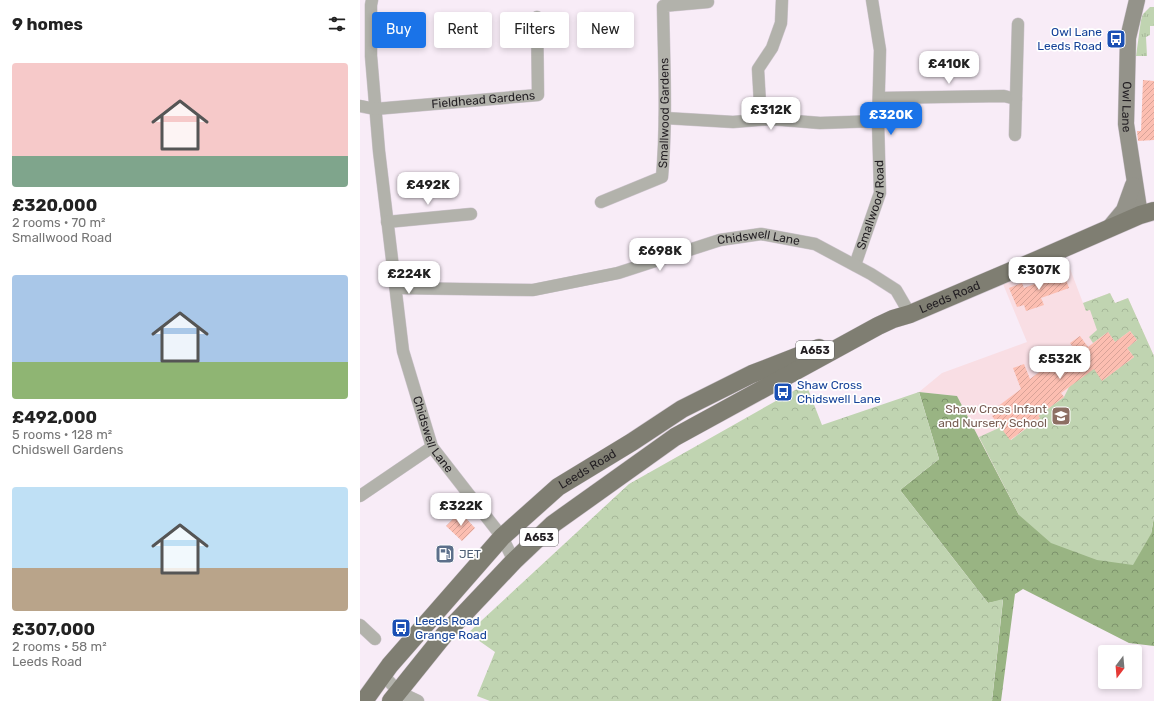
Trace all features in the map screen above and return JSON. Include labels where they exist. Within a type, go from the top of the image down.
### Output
[{"type":"main road","name":"Owl Lane","points":[[1137,0],[1128,38],[1126,124],[1134,182],[1147,213]]},
{"type":"main road","points":[[1109,228],[1124,210],[1134,182]]},
{"type":"main road","name":"Leeds Road","points":[[395,696],[444,635],[514,561],[553,524],[675,437],[878,326],[893,319],[910,314],[1147,213]]},
{"type":"main road","name":"Leeds Road","points":[[364,701],[400,654],[502,537],[558,487],[632,442],[682,409],[752,374],[878,326]]},
{"type":"street","points":[[770,119],[760,104],[758,69],[772,48],[781,23],[782,0]]},
{"type":"street","name":"Smallwood Road","points":[[855,265],[880,193],[878,121],[880,50],[872,0]]},
{"type":"street","name":"Smallwood Gardens","points":[[601,202],[662,176],[665,118],[663,6],[708,2]]},
{"type":"street","name":"Chidswell Lane","points":[[368,3],[381,179],[403,351],[432,446],[502,537],[514,561]]},
{"type":"street","points":[[1015,135],[1018,24]]},
{"type":"street","name":"Fieldhead Gardens","points":[[375,109],[538,95],[537,48]]},
{"type":"street","points":[[879,98],[1004,96],[1016,99]]},
{"type":"street","points":[[360,106],[375,109]]},
{"type":"street","points":[[665,118],[733,122],[770,119],[820,123],[878,121]]},
{"type":"street","points":[[387,222],[471,214]]},
{"type":"street","name":"Chidswell Lane","points":[[396,288],[533,290],[618,273],[720,240],[760,234],[815,244],[855,265],[896,290],[910,314]]},
{"type":"street","points":[[360,496],[432,446]]},
{"type":"street","points":[[360,625],[375,639]]},
{"type":"street","points":[[383,675],[395,696],[418,701]]},
{"type":"shaded area","name":"Shaw Cross Infant and Nursery School","points":[[1066,258],[1083,303],[1110,293],[1115,303],[1128,298],[1154,356],[1154,517],[1019,515],[957,396],[919,392],[942,373],[1027,342],[1003,284]]},
{"type":"green space","points":[[1150,7],[1154,7],[1154,26],[1150,26],[1150,35],[1146,37],[1147,56],[1136,56],[1141,20],[1143,14]]},
{"type":"green space","name":"Shaw Cross Infant and Nursery School","points":[[1110,293],[1115,303],[1128,298],[1154,356],[1154,517],[1151,534],[1133,565],[1097,560],[1051,543],[1019,515],[979,437],[1001,427],[1011,440],[1040,418],[1038,416],[1064,397],[1069,387],[1092,366],[1103,380],[1134,357],[1127,348],[1137,340],[1130,331],[1115,342],[1108,332],[1093,343],[1089,337],[1097,330],[1090,310],[1086,311],[1083,303]]},
{"type":"green space","points":[[806,384],[822,425],[919,392],[939,459],[900,490],[988,603],[1003,599],[992,701],[490,701],[477,696],[495,652],[468,633],[629,484]]},
{"type":"green space","points":[[919,392],[957,396],[1019,515],[1151,534],[1154,517],[1154,646],[1129,643],[1023,589],[1015,594],[1001,701],[992,701],[1003,600],[988,603],[900,490],[939,459]]},
{"type":"building","points":[[1143,80],[1154,81],[1154,140],[1138,141],[1137,131],[1141,131]]},
{"type":"building","points":[[1062,268],[1069,288],[1041,298],[1044,305],[1026,311],[1024,305],[1017,307],[1009,288],[1022,283],[1024,288],[1052,277],[1050,272]]},
{"type":"building","points":[[1130,331],[1137,340],[1127,348],[1134,357],[1102,381],[1094,369],[1061,393],[1064,397],[1038,416],[1040,418],[1010,440],[992,416],[1000,411],[997,407],[1021,389],[1013,368],[1024,364],[1030,379],[1073,347],[1070,343],[1080,336],[1088,347],[1108,332],[1115,342]]},
{"type":"building","points":[[460,512],[475,528],[462,541],[446,526]]},
{"type":"place","name":"Owl Lane Leeds Road","points":[[1116,39]]},
{"type":"place","name":"Shaw Cross Chidswell Lane","points":[[783,392]]},
{"type":"place","name":"Shaw Cross Infant and Nursery School","points":[[1061,416]]},
{"type":"place","name":"JET","points":[[445,554]]},
{"type":"place","name":"Leeds Road Grange Road","points":[[401,628]]}]
